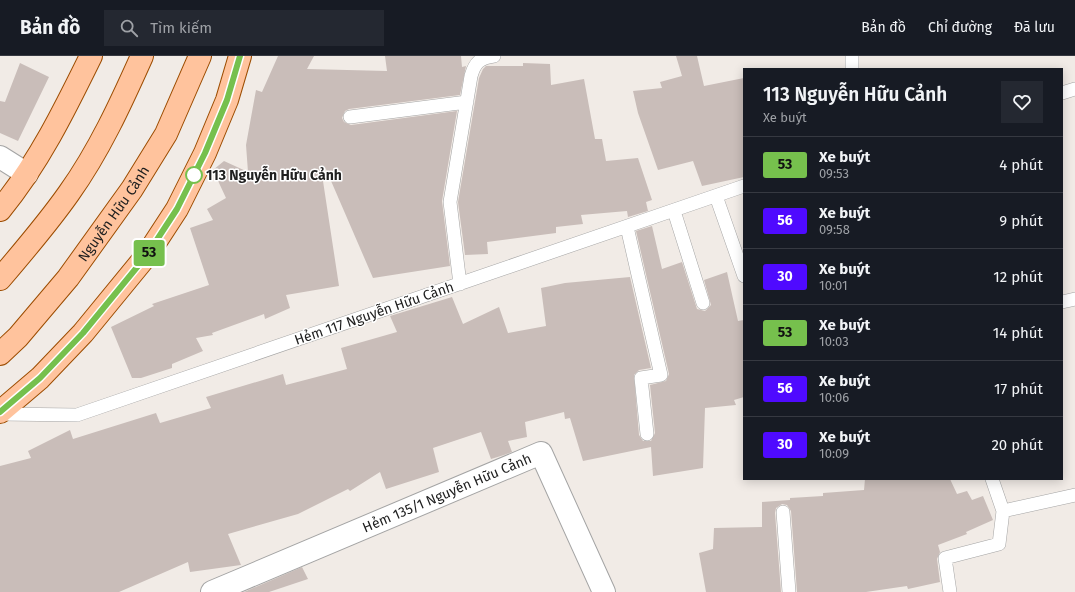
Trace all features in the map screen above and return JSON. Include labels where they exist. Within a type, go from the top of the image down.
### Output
[{"type":"main road","points":[[0,210],[27,174],[53,130],[91,56]]},
{"type":"main road","points":[[0,278],[29,245],[69,192],[123,100],[142,56]]},
{"type":"main road","name":"Nguyễn Hữu Cảnh","points":[[0,354],[18,337],[68,278],[132,188],[166,134],[200,56]]},
{"type":"main road","points":[[0,413],[40,378],[83,333],[147,255],[177,209],[205,153],[227,100],[240,56]]},
{"type":"street","points":[[0,157],[27,174]]},
{"type":"street","name":"Hẻm 135/1 Nguyễn Hữu Cảnh","points":[[212,592],[541,453],[604,592]]},
{"type":"lane","points":[[460,284],[450,202],[466,102],[475,64],[482,58],[494,56]]},
{"type":"lane","points":[[852,56],[852,68]]},
{"type":"lane","points":[[1063,93],[1075,89]]},
{"type":"lane","points":[[350,117],[466,102]]},
{"type":"lane","name":"Hẻm 117 Nguyễn Hữu Cảnh","points":[[0,413],[77,415],[743,186]]},
{"type":"lane","points":[[716,196],[743,273]]},
{"type":"lane","points":[[674,211],[703,302]]},
{"type":"lane","points":[[627,227],[661,374],[641,378],[647,434]]},
{"type":"lane","points":[[1063,302],[1075,300]]},
{"type":"lane","points":[[950,592],[945,558],[999,544],[1003,511],[992,480]]},
{"type":"lane","points":[[1003,511],[1075,495]]},
{"type":"lane","points":[[783,512],[789,592]]},
{"type":"building","points":[[278,56],[314,56],[307,69],[387,71],[385,56],[461,56],[462,67],[466,66],[460,95],[349,109],[345,111],[342,118],[344,122],[351,125],[457,111],[442,201],[450,266],[373,278],[325,167],[321,168],[339,286],[286,295],[290,308],[265,319],[264,314],[212,333],[213,335],[196,338],[203,351],[172,364],[172,368],[141,378],[132,378],[111,327],[154,306],[152,304],[209,285],[190,228],[213,220],[207,209],[226,198],[213,170],[224,161],[248,172],[246,145],[256,90],[262,92]]},
{"type":"building","points":[[676,56],[697,56],[704,86],[743,78],[743,177],[702,186],[693,161],[658,170],[638,113],[633,91],[662,88],[660,82],[682,76]]},
{"type":"building","points":[[20,63],[49,77],[18,141],[0,133],[0,101],[5,102]]},
{"type":"building","points":[[523,63],[550,64],[551,85],[584,79],[595,139],[602,139],[606,161],[638,158],[652,200],[646,202],[648,211],[628,217],[627,211],[581,215],[583,224],[556,227],[556,233],[487,242],[488,254],[465,255],[458,202],[479,78],[486,66],[523,66]]},
{"type":"building","points":[[652,226],[662,269],[682,262],[697,309],[705,311],[711,305],[704,280],[727,272],[738,321],[743,320],[743,397],[734,400],[736,405],[705,408],[703,468],[653,476],[651,447],[583,461],[570,418],[565,419],[564,412],[525,422],[527,437],[508,441],[512,452],[504,455],[491,459],[481,432],[433,448],[439,472],[386,489],[380,472],[350,491],[348,489],[298,514],[228,534],[241,565],[190,572],[188,562],[119,592],[0,592],[0,466],[31,458],[28,451],[70,430],[73,439],[156,413],[160,423],[211,408],[206,397],[283,374],[286,385],[347,369],[341,348],[397,332],[390,316],[452,297],[463,324],[499,307],[508,333],[546,326],[541,288],[565,283],[630,277],[651,368],[639,370],[634,375],[639,435],[643,441],[651,441],[655,433],[650,385],[666,381],[669,374],[636,231]]},
{"type":"building","points":[[865,480],[950,480],[957,494],[967,491],[972,500],[983,496],[993,520],[966,532],[967,534],[938,545],[940,552],[937,559],[940,582],[908,589],[907,586],[866,592],[797,592],[791,511],[787,505],[782,504],[776,508],[775,513],[781,592],[706,592],[699,553],[713,549],[714,528],[762,527],[762,502],[790,500],[790,498],[823,496],[823,493],[864,490]]},
{"type":"building","points":[[302,567],[308,579],[269,592],[244,592]]},
{"type":"bus line","name":"53","points":[[0,412],[40,378],[83,333],[147,255],[177,209],[205,153],[227,100],[240,56]]},
{"type":"place","name":"113 Nguyễn Hữu Cảnh","points":[[194,175]]}]
